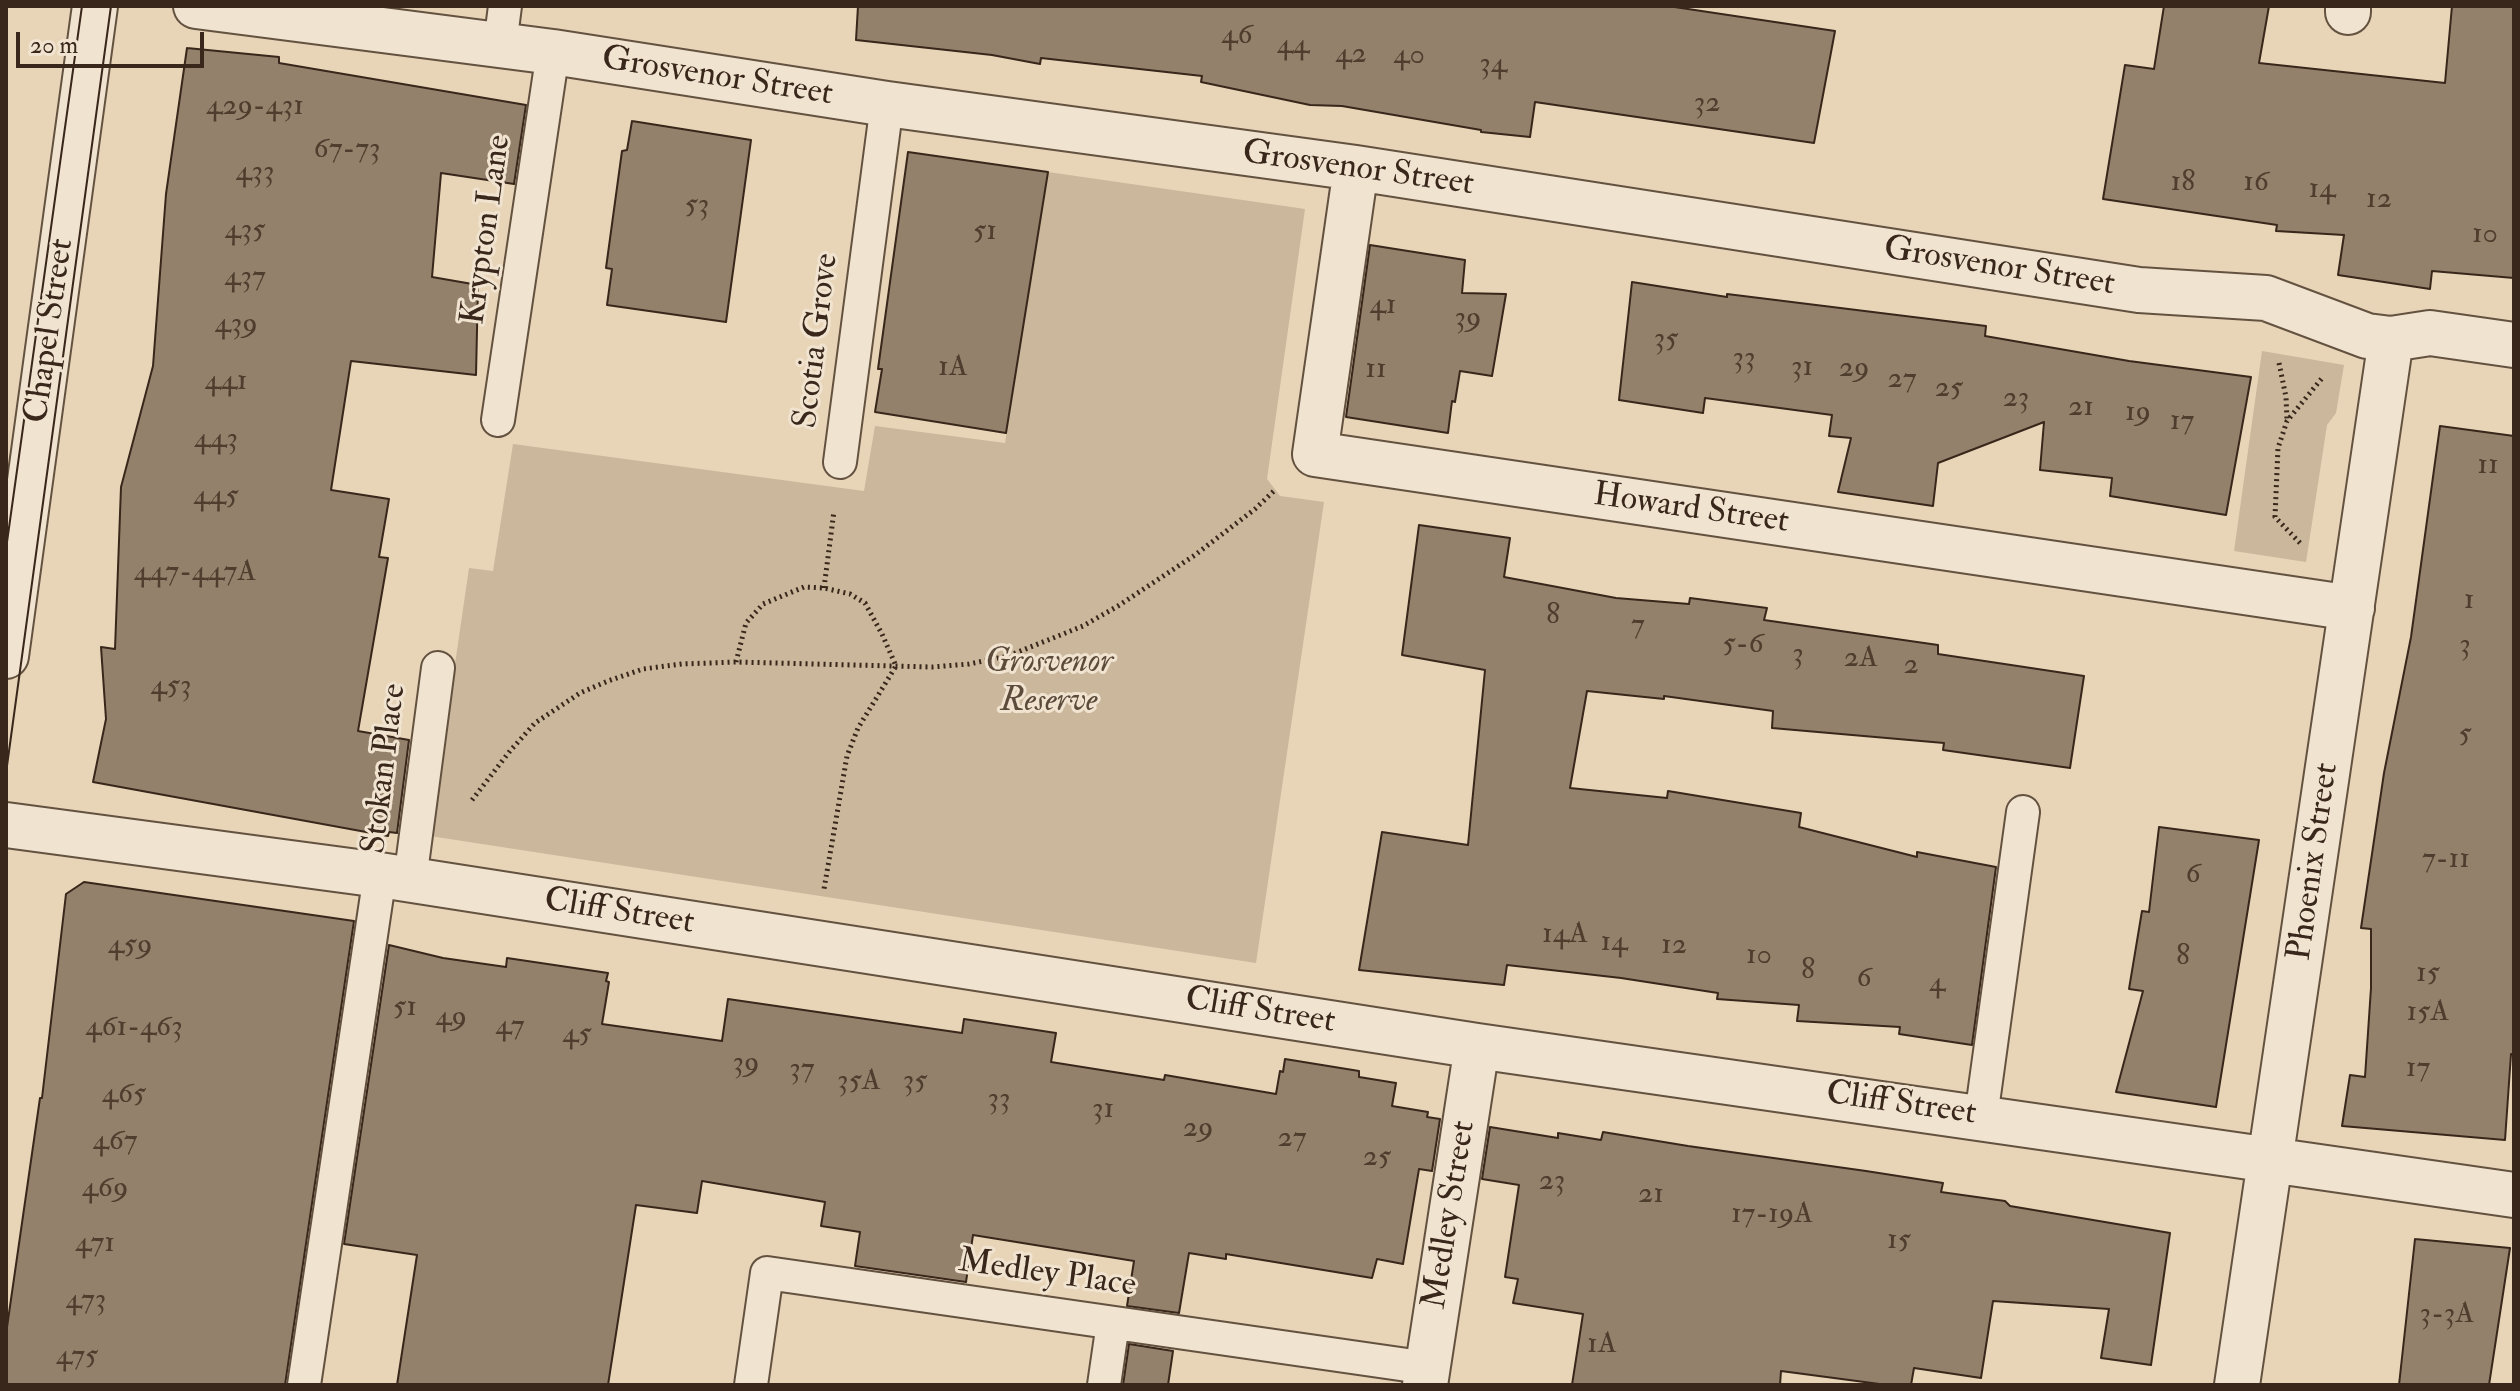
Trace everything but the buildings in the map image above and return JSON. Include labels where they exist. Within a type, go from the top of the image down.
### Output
[{"type":"street","name":"Chapel Street","points":[[6,656],[14,536],[95,6]]},
{"type":"street","name":"Grosvenor Street","points":[[196,6],[503,25],[553,52],[887,104],[1356,168],[2139,290],[2266,298],[2367,336],[2391,339],[2430,333],[2514,345]]},
{"type":"street","points":[[1315,454],[1356,168]]},
{"type":"street","name":"Phoenix Street","points":[[2237,1385],[2391,339]]},
{"type":"street","name":"Howard Street","points":[[1315,454],[2352,608]]},
{"type":"street","name":"Cliff Street","points":[[6,825],[395,878],[1477,1046],[2514,1195]]},
{"type":"street","name":"Medley Street","points":[[1426,1377],[1477,1046]]},
{"type":"lane","name":"Krypton Lane","points":[[498,420],[553,52]]},
{"type":"lane","name":"Scotia Grove","points":[[840,462],[887,104]]},
{"type":"lane","name":"Stokan Place","points":[[304,1385],[395,878],[438,668]]},
{"type":"lane","points":[[1981,1117],[2023,812]]},
{"type":"lane","name":"Medley Place","points":[[751,1385],[767,1273],[1113,1323],[1426,1377]]},
{"type":"lane","points":[[1104,1385],[1113,1323]]},
{"type":"path","points":[[2277,357],[2286,397],[2287,421],[2278,448],[2275,517],[2309,553]]},
{"type":"path","points":[[2287,421],[2332,367]]},
{"type":"path","points":[[464,811],[535,723],[580,693],[643,669],[736,662],[896,666],[969,664],[1008,656],[1083,626],[1195,555],[1255,509],[1315,454]]},
{"type":"path","name":"Scotia Grove","points":[[824,588],[840,462]]},
{"type":"path","points":[[736,662],[746,623],[763,604],[804,587],[850,594],[865,603],[896,666]]},
{"type":"path","points":[[824,891],[847,756],[858,728],[896,666]]},
{"type":"green space","name":"Grosvenor Reserve","points":[[1048,172],[1305,209],[1267,479],[1280,496],[1324,502],[1256,963],[430,836],[469,568],[493,571],[513,444],[864,491],[875,426],[1005,443]]},
{"type":"green space","points":[[2262,351],[2344,365],[2336,413],[2327,425],[2306,562],[2234,551]]},
{"type":"tram line","points":[[6,549],[82,6]]},
{"type":"tram line","points":[[6,773],[111,6]]}]
